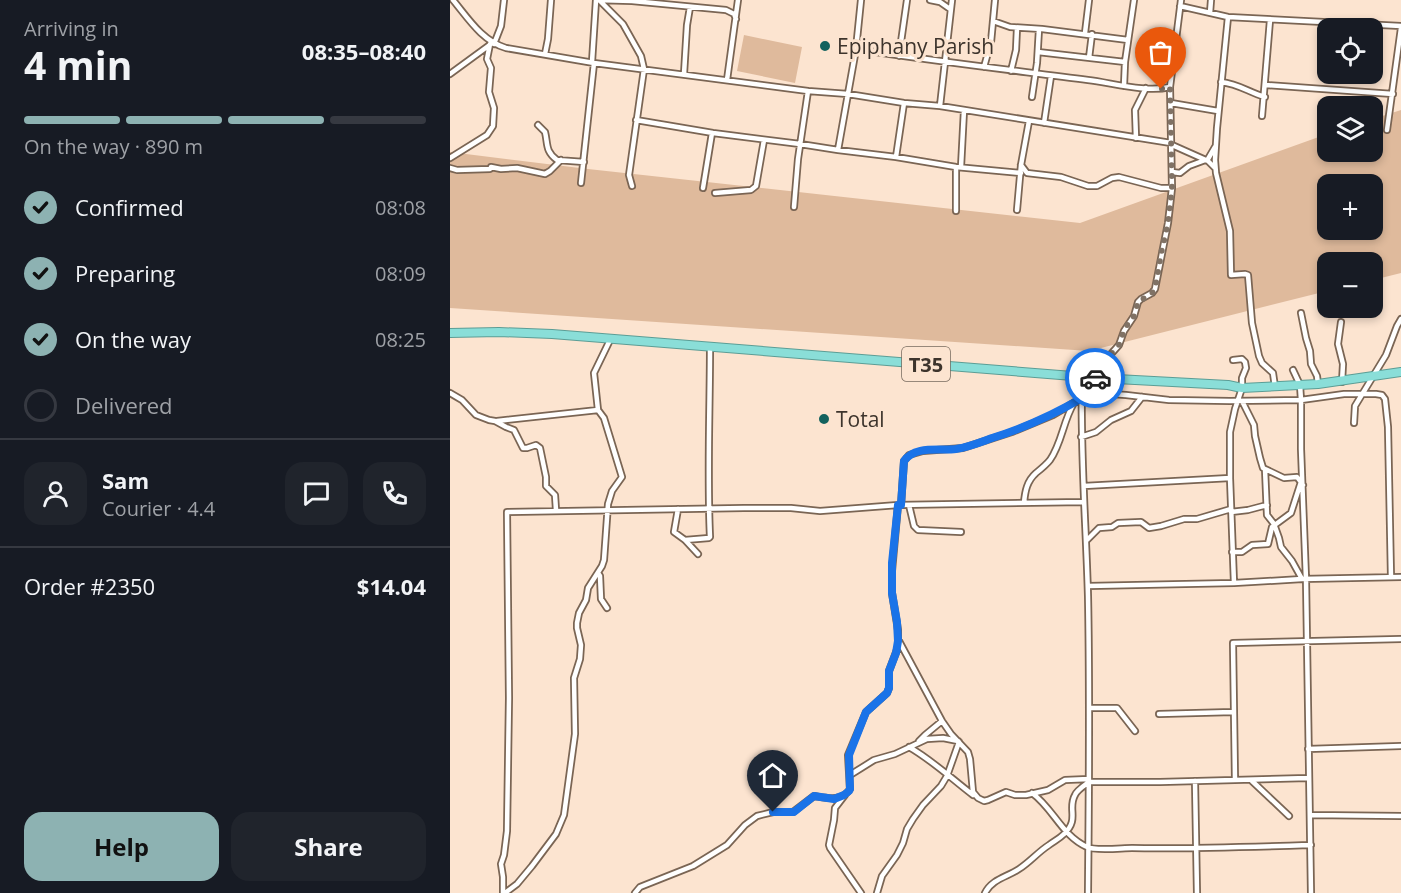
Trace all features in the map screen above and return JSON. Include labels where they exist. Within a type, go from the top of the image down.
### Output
[{"type":"highway","name":"T35","points":[[450,333],[552,334],[1242,388],[1342,382],[1401,372]]},
{"type":"street","points":[[453,0],[486,39],[492,44],[506,48],[593,63],[940,106],[1136,138],[1171,144],[1206,160],[1215,168]]},
{"type":"street","points":[[450,158],[487,135],[493,126],[494,108],[489,92],[491,68],[487,59],[501,26],[504,0]]},
{"type":"street","points":[[545,54],[551,0]]},
{"type":"street","points":[[597,0],[726,10],[734,14],[736,19]]},
{"type":"street","points":[[581,183],[597,0]]},
{"type":"street","points":[[597,0],[623,24],[641,56],[644,69],[629,175],[632,186]]},
{"type":"street","points":[[727,80],[738,0]]},
{"type":"street","points":[[838,150],[856,49],[861,0]]},
{"type":"street","points":[[899,56],[907,0]]},
{"type":"street","points":[[930,0],[940,2],[950,9]]},
{"type":"street","points":[[940,106],[952,0]]},
{"type":"street","points":[[984,67],[990,49],[995,0]]},
{"type":"street","points":[[1085,33],[1089,0]]},
{"type":"street","points":[[1124,86],[1134,0]]},
{"type":"street","points":[[1210,0],[1210,13]]},
{"type":"street","points":[[1098,378],[1102,364],[1119,345],[1125,328],[1134,316],[1138,302],[1155,289],[1168,223],[1172,188],[1170,87],[1181,3],[1228,17],[1401,27],[1387,130]]},
{"type":"street","points":[[684,74],[690,7]]},
{"type":"street","points":[[1228,17],[1218,111],[1215,168],[1230,231],[1231,274],[1232,276],[1245,274],[1248,276],[1252,323],[1259,356],[1262,363],[1271,370],[1275,387]]},
{"type":"street","points":[[1262,116],[1270,20]]},
{"type":"street","points":[[993,21],[1003,26],[1017,28],[1039,28],[1128,40]]},
{"type":"street","points":[[1011,71],[1016,50],[1017,28]]},
{"type":"street","points":[[1032,97],[1039,28]]},
{"type":"street","points":[[1089,58],[1092,34]]},
{"type":"street","points":[[450,74],[492,44]]},
{"type":"street","points":[[856,49],[944,63],[1124,86],[1161,89],[1170,87]]},
{"type":"street","points":[[1038,52],[1125,62]]},
{"type":"street","points":[[1044,123],[1051,76]]},
{"type":"street","points":[[1221,82],[1238,85],[1265,97]]},
{"type":"street","points":[[1266,85],[1393,94]]},
{"type":"street","points":[[1136,138],[1135,110],[1146,88]]},
{"type":"street","points":[[794,207],[808,90]]},
{"type":"street","points":[[896,157],[904,103]]},
{"type":"street","points":[[1171,103],[1218,111]]},
{"type":"street","points":[[956,211],[964,110]]},
{"type":"street","points":[[636,120],[712,133],[958,167],[1021,173]]},
{"type":"street","points":[[1017,210],[1021,165],[1029,121]]},
{"type":"street","points":[[538,125],[546,133],[548,150],[555,159],[584,162]]},
{"type":"street","points":[[703,188],[712,133]]},
{"type":"street","points":[[716,193],[755,188],[764,140]]},
{"type":"street","points":[[1172,172],[1180,173],[1189,166],[1210,158],[1216,144]]},
{"type":"street","points":[[450,168],[457,170],[517,168],[545,174],[561,160]]},
{"type":"street","points":[[1021,165],[1028,173],[1061,177],[1088,186],[1097,186],[1119,177],[1161,188],[1172,188]]},
{"type":"street","points":[[1301,313],[1311,364],[1318,384]]},
{"type":"street","points":[[1354,423],[1355,406],[1386,355],[1401,319]]},
{"type":"street","points":[[1341,322],[1338,344],[1343,364],[1342,382]]},
{"type":"street","points":[[504,893],[517,884],[532,866],[556,834],[564,815],[574,742],[574,678],[580,659],[581,645],[577,623],[588,588],[604,560],[608,504],[612,491],[622,477],[604,418],[598,410],[596,400],[594,373],[610,340]]},
{"type":"street","points":[[685,540],[710,538],[710,347]]},
{"type":"street","points":[[1233,360],[1240,358],[1246,366],[1242,377],[1240,401],[1235,408],[1230,430],[1234,583]]},
{"type":"street","points":[[1293,370],[1300,385],[1301,400],[1311,893]]},
{"type":"street","points":[[1083,376],[1082,437],[1090,708],[1088,893]]},
{"type":"street","points":[[450,393],[462,400],[476,415],[497,421],[514,430],[523,448],[536,445],[540,448],[546,486],[555,495],[556,510]]},
{"type":"street","points":[[861,893],[829,847],[835,810],[850,789],[849,755],[866,712],[887,693],[889,688],[889,671],[898,641],[892,593],[892,563],[904,461],[909,455],[973,445],[1053,415],[1082,395],[1240,401],[1301,400],[1344,394],[1382,395],[1386,405],[1391,577]]},
{"type":"street","points":[[1082,437],[1096,432],[1111,420],[1131,411],[1142,397]]},
{"type":"street","points":[[1240,401],[1254,423],[1260,458],[1265,469],[1267,515],[1274,524],[1281,547],[1304,579]]},
{"type":"street","points":[[1024,503],[1025,492],[1030,480],[1051,458],[1075,402]]},
{"type":"street","points":[[497,421],[598,410]]},
{"type":"street","points":[[1265,469],[1284,478],[1297,477],[1302,484]]},
{"type":"street","points":[[1084,486],[1230,478]]},
{"type":"street","points":[[1233,552],[1242,552],[1252,545],[1267,545],[1270,530],[1274,524],[1291,513],[1302,484]]},
{"type":"street","points":[[504,893],[501,864],[507,831],[507,512],[791,508],[820,511],[900,505],[1084,502]]},
{"type":"street","points":[[909,505],[914,526],[918,530],[962,532]]},
{"type":"street","points":[[1086,541],[1099,528],[1112,527],[1118,523],[1141,522],[1149,528],[1184,519],[1197,519],[1231,510],[1248,510],[1267,505]]},
{"type":"street","points":[[678,509],[674,531],[698,555]]},
{"type":"street","points":[[598,573],[601,599],[607,608]]},
{"type":"street","points":[[1088,586],[1401,577]]},
{"type":"street","points":[[1235,780],[1233,643],[1401,639]]},
{"type":"street","points":[[898,641],[942,721],[968,752],[975,796]]},
{"type":"street","points":[[1090,708],[1117,708],[1134,731]]},
{"type":"street","points":[[1159,714],[1233,712]]},
{"type":"street","points":[[917,743],[942,721]]},
{"type":"street","points":[[850,775],[874,760],[895,754],[927,739],[937,738],[958,742]]},
{"type":"street","points":[[877,893],[882,876],[897,855],[907,829],[947,776],[958,742]]},
{"type":"street","points":[[1308,749],[1401,746]]},
{"type":"street","points":[[909,747],[984,801],[1006,792],[1020,795],[1048,790],[1065,780],[1195,781],[1308,778]]},
{"type":"street","points":[[985,893],[993,883],[1020,868],[1067,832],[1074,817],[1072,807],[1075,795],[1089,780]]},
{"type":"street","points":[[1250,780],[1289,816]]},
{"type":"street","points":[[1195,781],[1197,893]]},
{"type":"street","points":[[1032,794],[1045,805],[1067,832],[1089,848],[1196,849],[1311,845]]},
{"type":"street","points":[[635,893],[640,887],[693,866],[727,845],[745,825],[757,816],[773,812],[794,812],[814,796],[834,799],[844,795]]},
{"type":"street","points":[[1310,814],[1401,816]]},
{"type":"shaded area","points":[[744,35],[802,47],[795,83],[737,71]]},
{"type":"shaded area","points":[[1401,110],[1401,273],[1383,278],[1383,252],[1317,252],[1317,294],[1089,351],[450,308],[450,152],[1080,223],[1317,138],[1317,162],[1383,162],[1383,116]]},
{"type":"way so far","points":[[1095,378],[1098,378],[1102,364],[1119,345],[1125,328],[1134,316],[1138,302],[1155,289],[1168,223],[1172,188],[1170,87],[1161,89]]},
{"type":"place","name":"Epiphany Parish","points":[[825,46]]},
{"type":"place","name":"Total","points":[[824,419]]},
{"type":"route","points":[[773,812],[792,813],[814,796],[834,799],[847,794],[850,789],[848,757],[864,716],[887,693],[889,688],[889,671],[898,641],[892,593],[892,563],[906,458],[915,452],[963,448],[1012,432],[1053,415],[1082,398],[1083,376],[1095,378]]}]
